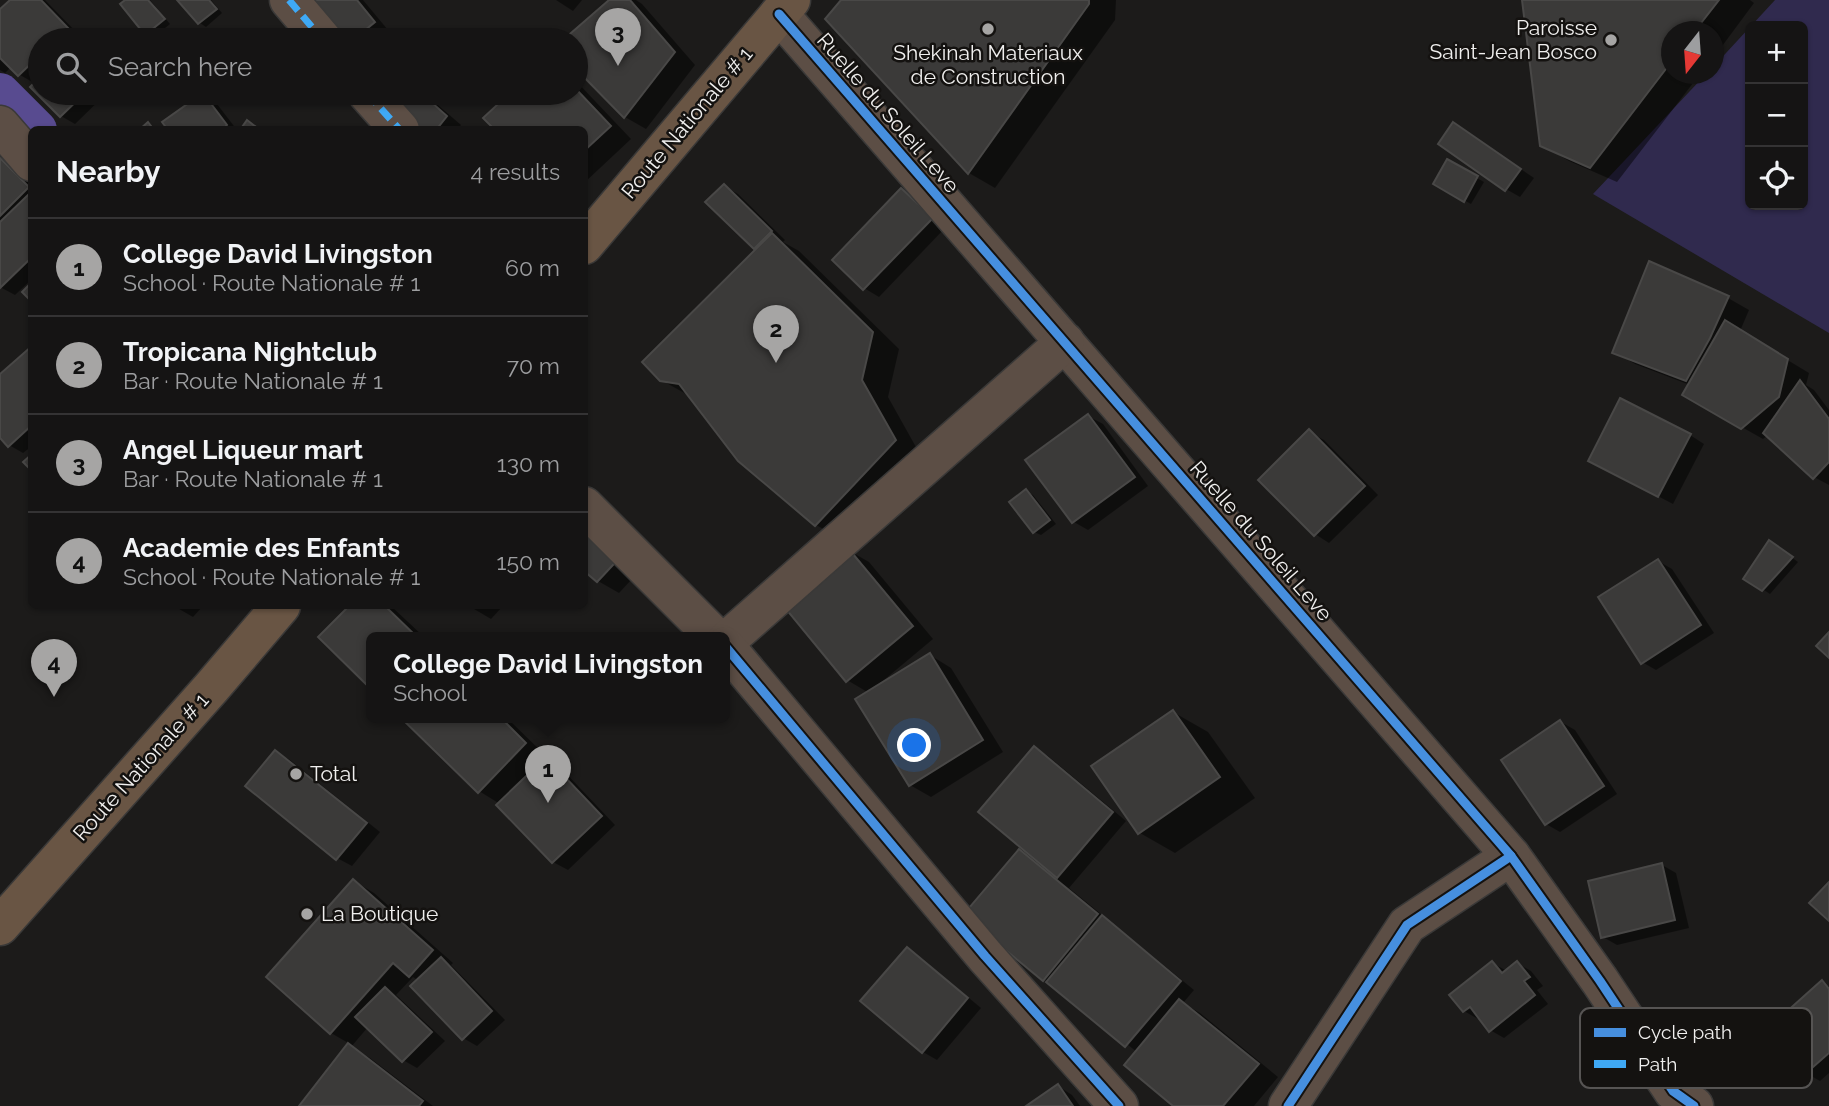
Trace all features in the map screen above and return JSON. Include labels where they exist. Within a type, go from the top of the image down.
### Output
[{"type":"main road","name":"Route Nationale # 1","points":[[588,240],[785,7]]},
{"type":"main road","name":"Route Nationale # 1","points":[[0,926],[278,609]]},
{"type":"street","points":[[289,0],[313,28]]},
{"type":"street","name":"Ruelle du Soleil Leve","points":[[785,7],[1065,342],[1511,856],[1618,1008]]},
{"type":"street","points":[[378,105],[396,126]]},
{"type":"street","points":[[0,125],[28,157]]},
{"type":"street","points":[[730,640],[1065,342]]},
{"type":"street","points":[[588,510],[710,632]]},
{"type":"street","points":[[730,650],[985,956],[1119,1106]]},
{"type":"street","points":[[1287,1106],[1407,926],[1511,856]]},
{"type":"street","name":"Ruelle du Soleil Leve","points":[[1671,1088],[1694,1106]]},
{"type":"shaded area","points":[[1775,0],[1829,0],[1829,333],[1593,194],[1697,84],[1724,84],[1724,55],[1745,32],[1745,210],[1808,210],[1808,21],[1756,21]]},
{"type":"building","points":[[10,0],[41,0],[68,28],[28,28],[28,66],[18,76],[0,58],[0,9]]},
{"type":"building","points":[[125,0],[148,0],[165,19],[154,28],[139,28],[120,4]]},
{"type":"building","points":[[177,0],[209,0],[217,9],[198,24]]},
{"type":"building","points":[[303,0],[357,0],[375,22],[368,28],[327,28]]},
{"type":"building","points":[[609,0],[630,0],[675,52],[624,118],[588,81],[588,28],[577,28]]},
{"type":"building","points":[[841,0],[1089,0],[1089,4],[968,174],[825,19]]},
{"type":"building","points":[[1522,0],[1719,0],[1703,21],[1661,21],[1661,75],[1590,168],[1540,146]]},
{"type":"building","points":[[588,102],[611,126],[588,147],[588,126],[491,126],[483,118],[497,105],[588,105]]},
{"type":"building","points":[[48,105],[72,105],[60,117]]},
{"type":"building","points":[[186,105],[212,105],[227,125],[165,126],[162,122]]},
{"type":"building","points":[[386,105],[435,105],[447,116],[439,126],[403,126],[383,108]]},
{"type":"building","points":[[247,120],[255,126],[243,126]]},
{"type":"building","points":[[1453,122],[1521,169],[1505,191],[1438,144]]},
{"type":"building","points":[[0,158],[28,188],[0,216]]},
{"type":"building","points":[[1447,159],[1478,176],[1464,202],[1433,184]]},
{"type":"building","points":[[724,184],[772,231],[754,249],[705,202]]},
{"type":"building","points":[[901,188],[933,218],[863,290],[832,260]]},
{"type":"building","points":[[28,195],[28,261],[0,288],[0,222]]},
{"type":"building","points":[[772,233],[873,332],[862,380],[896,440],[815,526],[738,461],[679,384],[660,381],[642,362]]},
{"type":"building","points":[[1649,261],[1729,296],[1686,381],[1612,353]]},
{"type":"building","points":[[28,286],[28,298],[22,292]]},
{"type":"building","points":[[1725,320],[1788,359],[1779,397],[1741,429],[1682,395]]},
{"type":"building","points":[[28,350],[28,429],[8,447],[0,438],[0,374]]},
{"type":"building","points":[[1800,380],[1829,419],[1829,462],[1813,479],[1763,433]]},
{"type":"building","points":[[1620,398],[1691,434],[1658,497],[1588,461]]},
{"type":"building","points":[[1088,414],[1135,477],[1072,523],[1025,460]]},
{"type":"building","points":[[1309,429],[1365,486],[1314,536],[1258,480]]},
{"type":"building","points":[[1026,489],[1050,520],[1033,533],[1009,502]]},
{"type":"building","points":[[588,517],[626,551],[597,582],[588,574]]},
{"type":"building","points":[[1769,540],[1793,557],[1762,591],[1743,579]]},
{"type":"building","points":[[848,548],[913,626],[846,682],[781,603]]},
{"type":"building","points":[[1658,559],[1701,625],[1641,664],[1598,597]]},
{"type":"building","points":[[346,609],[388,609],[412,632],[366,632],[366,684],[318,637]]},
{"type":"building","points":[[1829,632],[1829,658],[1816,646]]},
{"type":"building","points":[[930,653],[983,740],[909,786],[855,699]]},
{"type":"building","points":[[1173,710],[1220,777],[1138,834],[1091,766]]},
{"type":"building","points":[[1560,720],[1604,786],[1545,825],[1501,760]]},
{"type":"building","points":[[406,723],[506,723],[526,743],[478,793]]},
{"type":"building","points":[[1034,746],[1113,812],[1057,878],[978,812]]},
{"type":"building","points":[[275,750],[367,823],[336,860],[245,786]]},
{"type":"building","points":[[546,757],[602,816],[552,863],[496,805]]},
{"type":"building","points":[[1019,849],[1098,914],[1043,981],[963,915]]},
{"type":"building","points":[[1662,863],[1675,920],[1601,938],[1588,881]]},
{"type":"building","points":[[353,879],[433,950],[409,977],[393,963],[330,1034],[266,977]]},
{"type":"building","points":[[1829,882],[1829,921],[1809,903]]},
{"type":"building","points":[[1102,915],[1181,981],[1125,1047],[1046,982]]},
{"type":"building","points":[[907,947],[968,998],[922,1053],[860,1001]]},
{"type":"building","points":[[441,957],[492,1011],[462,1040],[410,986]]},
{"type":"building","points":[[1492,961],[1502,973],[1517,961],[1530,977],[1524,981],[1535,995],[1489,1032],[1470,1007],[1463,1012],[1449,995]]},
{"type":"building","points":[[1822,980],[1829,989],[1829,1053],[1812,1068],[1812,1008],[1791,1008]]},
{"type":"building","points":[[385,987],[432,1032],[402,1062],[355,1017]]},
{"type":"building","points":[[1179,999],[1259,1064],[1223,1106],[1173,1106],[1124,1065]]},
{"type":"building","points":[[348,1043],[423,1101],[419,1106],[299,1106]]},
{"type":"building","points":[[1058,1084],[1073,1106],[1026,1106]]},
{"type":"waterway","points":[[0,93],[33,126]]},
{"type":"marked path","points":[[289,0],[313,28]]},
{"type":"marked path","points":[[378,105],[396,126]]},
{"type":"cycle path","points":[[779,14],[1511,856],[1618,1008]]},
{"type":"cycle path","points":[[730,652],[985,956],[1119,1106]]},
{"type":"cycle path","points":[[1288,1106],[1407,925],[1511,856]]},
{"type":"cycle path","points":[[1671,1088],[1694,1106]]},
{"type":"place","name":"Shekinah Materiaux de Construction","points":[[988,29]]},
{"type":"place","name":"Paroisse Saint-Jean Bosco","points":[[1611,40]]},
{"type":"place","name":"Angel Liqueur mart","points":[[618,66]]},
{"type":"place","name":"Tropicana Nightclub","points":[[776,363]]},
{"type":"place","name":"Academie des Enfants","points":[[54,697]]},
{"type":"place","name":"Total","points":[[296,774]]},
{"type":"place","name":"College David Livingston","points":[[548,803]]},
{"type":"place","name":"La Boutique","points":[[307,914]]}]
